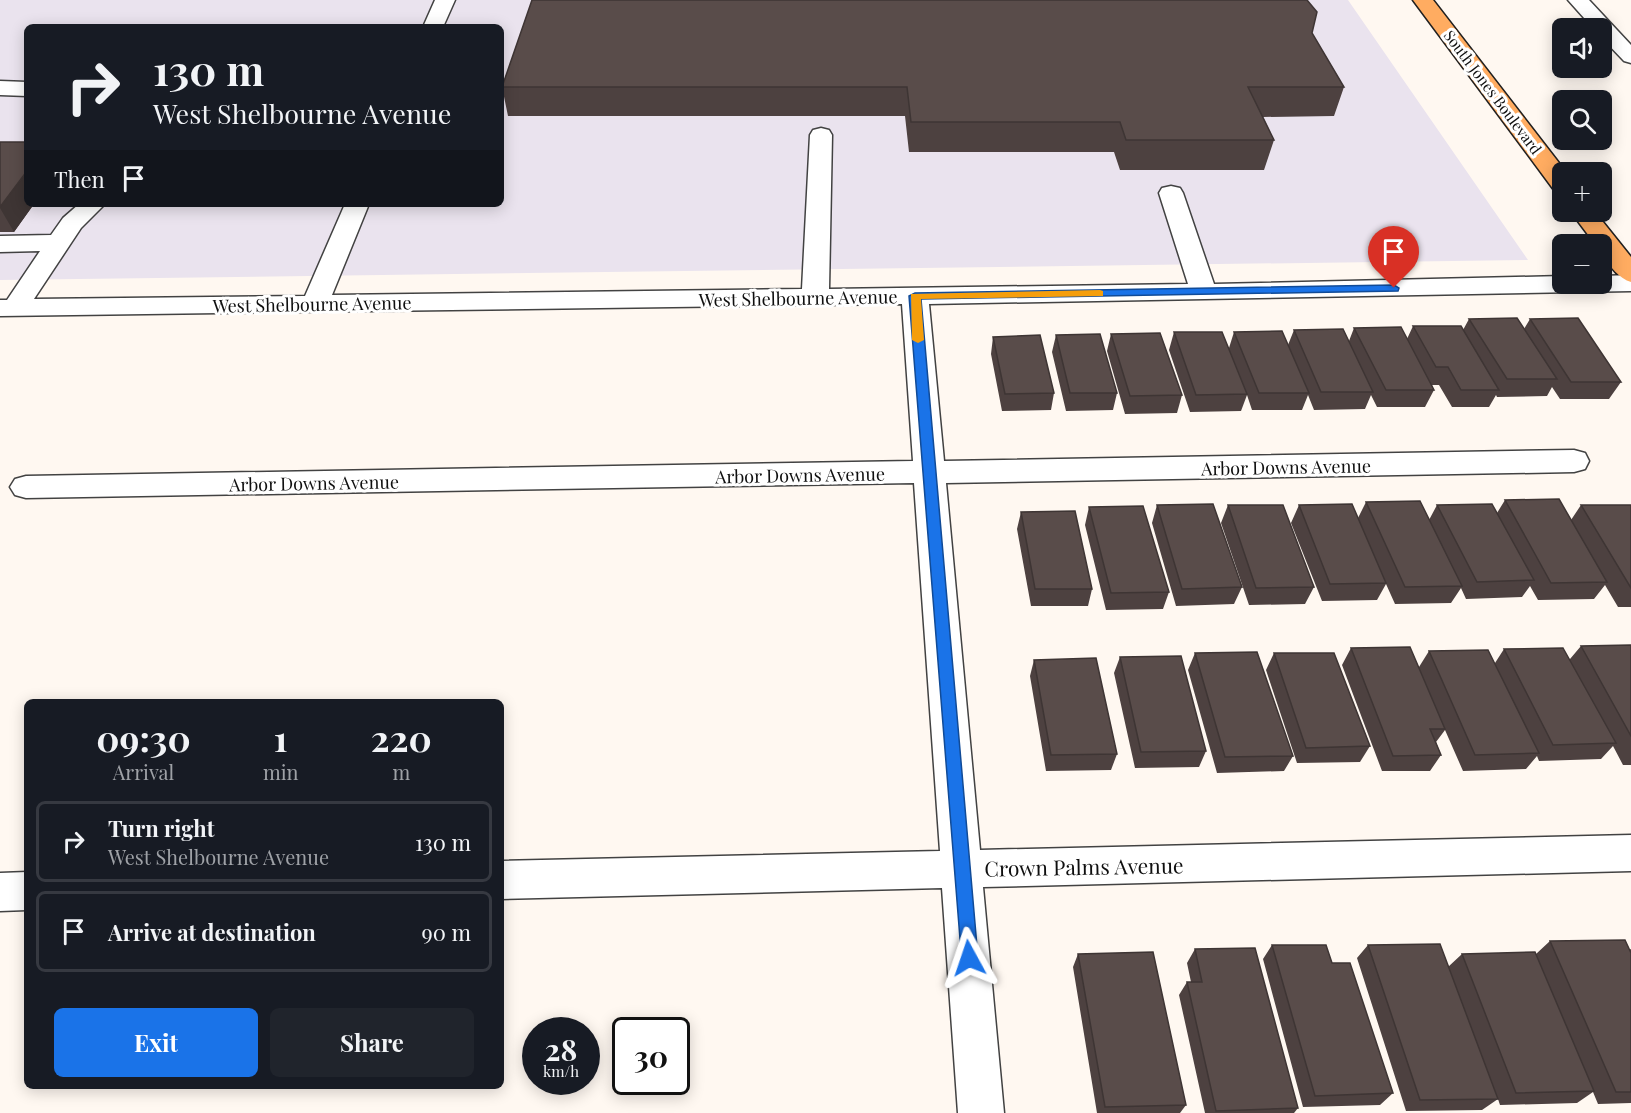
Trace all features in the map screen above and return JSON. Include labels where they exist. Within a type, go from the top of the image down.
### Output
[{"type":"main road","name":"South Jones Boulevard","points":[[1423,0],[1552,170]]},
{"type":"main road","points":[[1592,222],[1631,274]]},
{"type":"street","points":[[434,24],[445,0]]},
{"type":"street","points":[[1578,0],[1631,57]]},
{"type":"street","points":[[0,88],[24,88]]},
{"type":"street","points":[[815,297],[821,135]]},
{"type":"street","points":[[1171,193],[1204,292]]},
{"type":"street","points":[[7,308],[72,223],[90,207]]},
{"type":"street","points":[[315,304],[356,207]]},
{"type":"street","points":[[0,244],[58,243]]},
{"type":"street","name":"West Shelbourne Avenue","points":[[7,308],[1204,292],[1631,283]]},
{"type":"street","points":[[915,296],[981,1113]]},
{"type":"street","name":"Arbor Downs Avenue","points":[[26,487],[1574,461]]},
{"type":"street","name":"Crown Palms Avenue","points":[[504,880],[1631,853]]},
{"type":"street","points":[[0,892],[24,891]]},
{"type":"shaded area","points":[[0,0],[1348,0],[1528,260],[0,280]]},
{"type":"building","points":[[532,0],[1307,0],[1317,12],[1312,33],[1344,87],[1248,87],[1274,140],[1126,140],[1120,122],[911,122],[907,87],[504,87]]},
{"type":"building","points":[[0,142],[24,142],[24,175],[0,207]]},
{"type":"building","points":[[1517,318],[1557,379],[1507,379],[1469,319]]},
{"type":"building","points":[[1578,318],[1621,382],[1571,382],[1530,319]]},
{"type":"building","points":[[1413,326],[1461,326],[1499,390],[1461,390],[1448,367],[1436,367]]},
{"type":"building","points":[[1401,327],[1434,390],[1386,390],[1354,328]]},
{"type":"building","points":[[1343,329],[1373,392],[1321,392],[1294,330]]},
{"type":"building","points":[[1282,331],[1309,393],[1259,393],[1234,332]]},
{"type":"building","points":[[1174,332],[1222,332],[1247,394],[1196,395]]},
{"type":"building","points":[[1160,333],[1182,395],[1130,396],[1111,334]]},
{"type":"building","points":[[1100,334],[1117,393],[1070,393],[1056,335]]},
{"type":"building","points":[[1040,335],[1054,393],[1005,394],[993,337]]},
{"type":"building","points":[[1559,499],[1607,582],[1551,583],[1505,500]]},
{"type":"building","points":[[1420,501],[1462,586],[1405,587],[1366,502]]},
{"type":"building","points":[[1213,504],[1242,587],[1182,589],[1157,505]]},
{"type":"building","points":[[1352,504],[1386,583],[1330,584],[1299,505]]},
{"type":"building","points":[[1492,504],[1534,580],[1477,582],[1437,505]]},
{"type":"building","points":[[1228,505],[1283,505],[1314,587],[1256,588]]},
{"type":"building","points":[[1581,505],[1631,505],[1631,588]]},
{"type":"building","points":[[1143,506],[1169,592],[1111,593],[1089,507]]},
{"type":"building","points":[[1075,511],[1092,589],[1035,589],[1021,512]]},
{"type":"building","points":[[1631,645],[1631,736],[1581,646]]},
{"type":"building","points":[[1410,647],[1445,729],[1430,729],[1441,755],[1393,756],[1351,648]]},
{"type":"building","points":[[1563,648],[1616,743],[1553,745],[1504,649]]},
{"type":"building","points":[[1488,650],[1539,753],[1475,755],[1429,651]]},
{"type":"building","points":[[1257,652],[1293,756],[1225,757],[1195,653]]},
{"type":"building","points":[[1274,653],[1334,653],[1370,746],[1306,748]]},
{"type":"building","points":[[1181,656],[1206,751],[1141,752],[1120,657]]},
{"type":"building","points":[[1096,658],[1117,754],[1051,755],[1034,660]]},
{"type":"building","points":[[1625,940],[1631,953],[1631,1092],[1616,1092],[1550,941]]},
{"type":"building","points":[[1440,944],[1498,1099],[1420,1100],[1368,945]]},
{"type":"building","points":[[1272,945],[1326,945],[1332,963],[1350,963],[1393,1093],[1315,1096]]},
{"type":"building","points":[[1255,948],[1298,1108],[1216,1111],[1187,982],[1202,982],[1195,949]]},
{"type":"building","points":[[1153,952],[1186,1105],[1105,1107],[1078,954]]},
{"type":"building","points":[[1535,952],[1594,1091],[1516,1093],[1462,954]]},
{"type":"slow traffic","points":[[918,340],[915,296],[1100,293]]},
{"type":"route","points":[[969,958],[915,296],[1394,288]]}]
